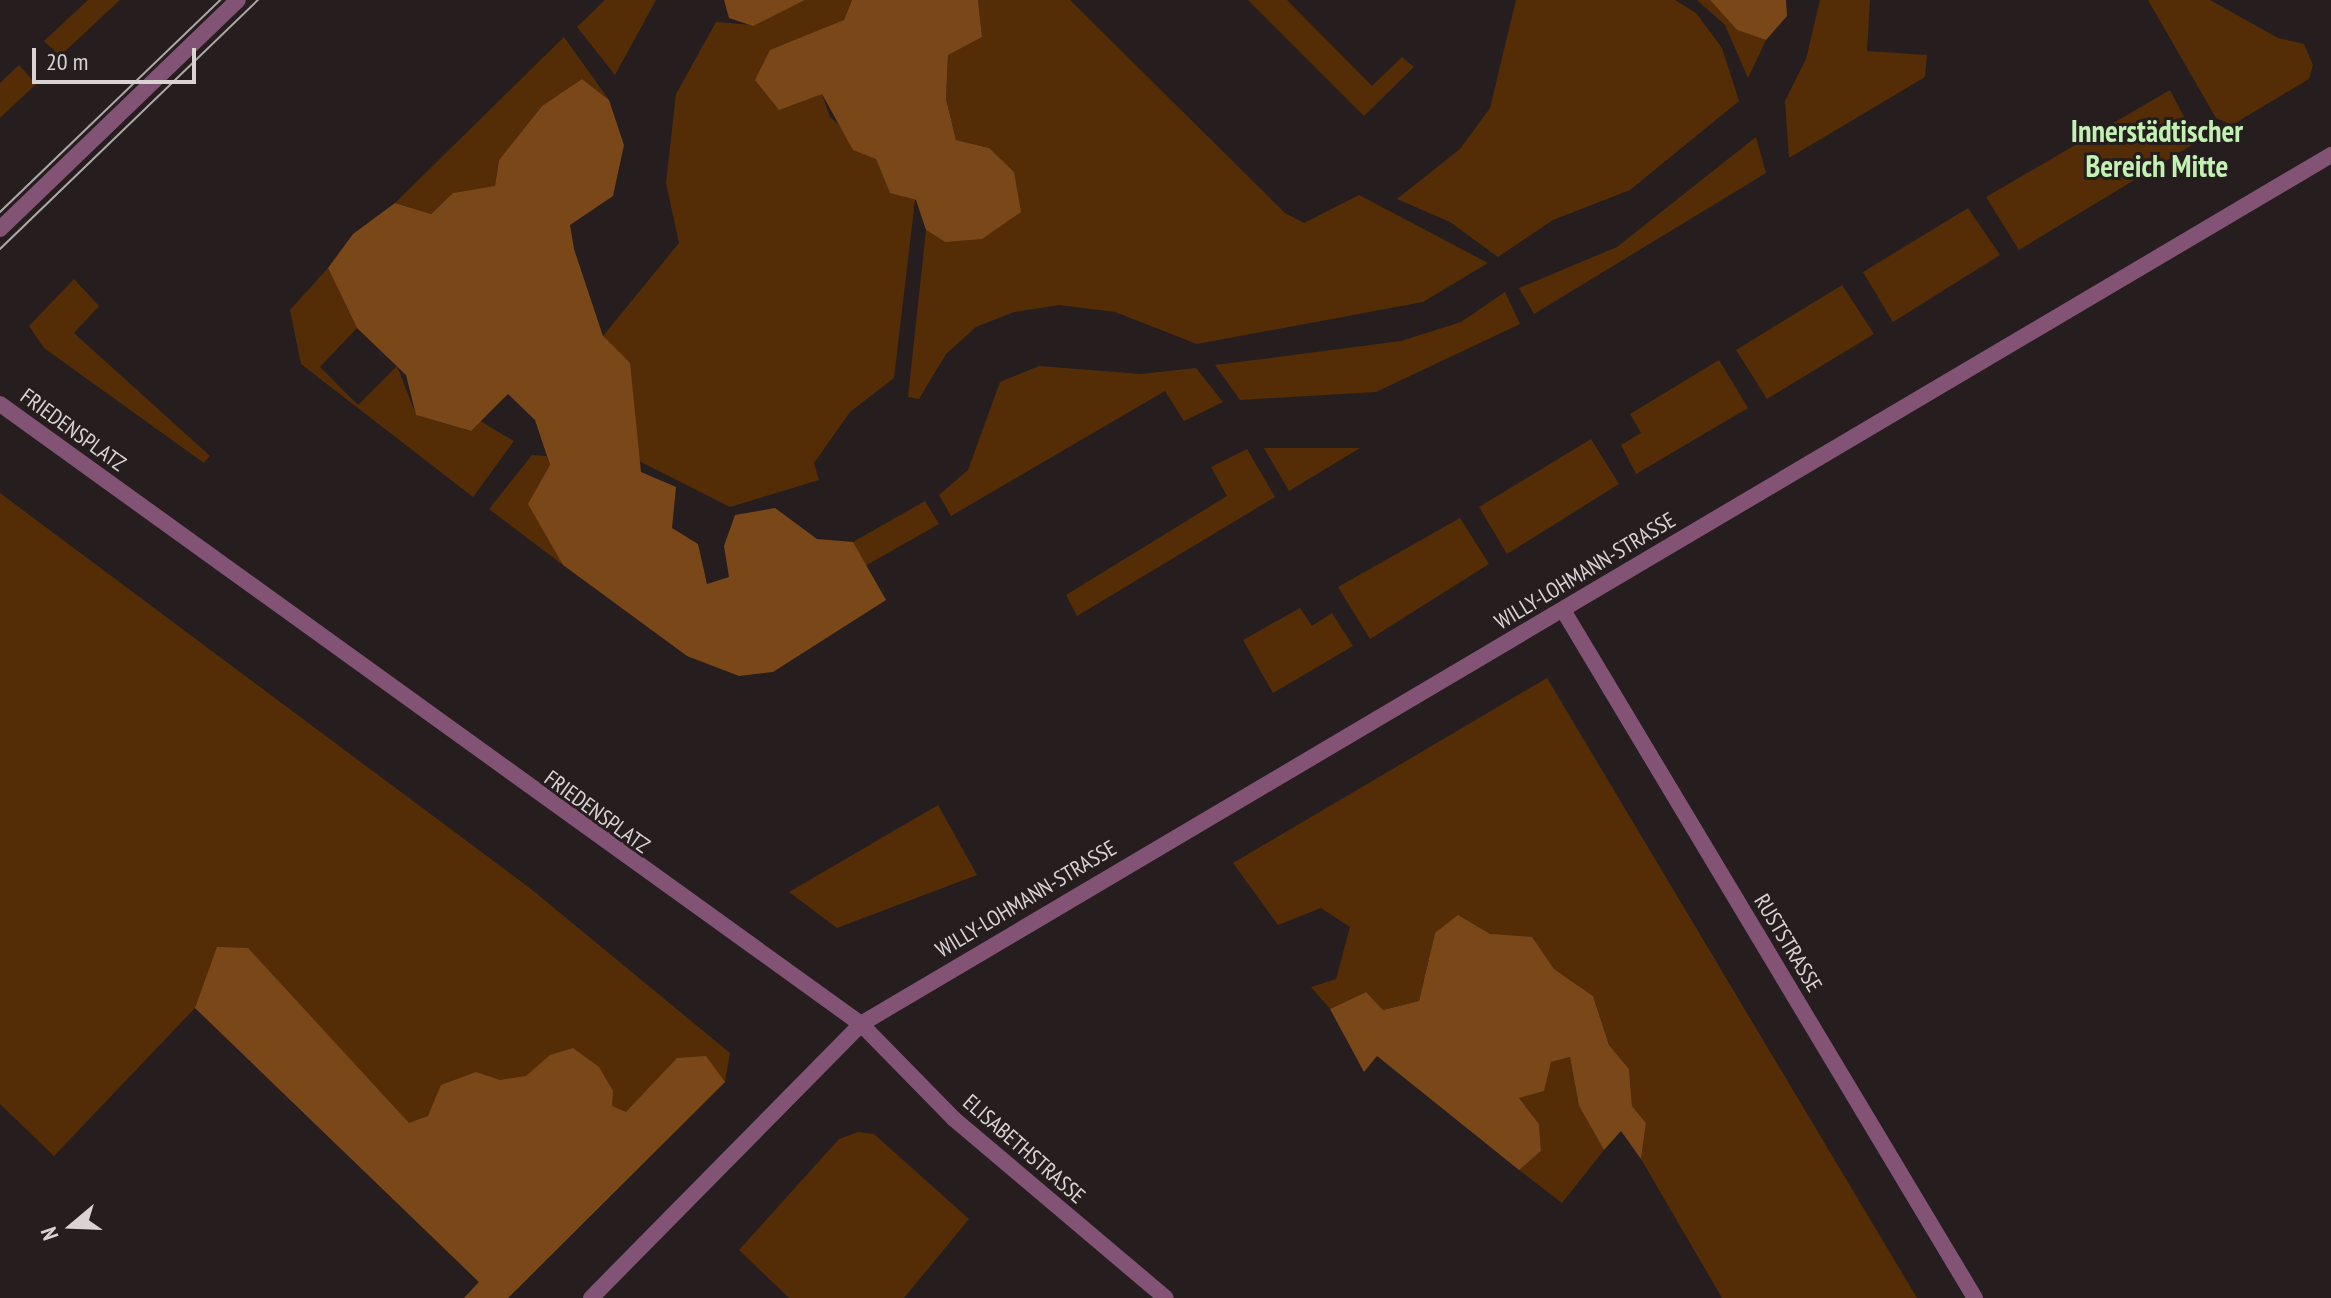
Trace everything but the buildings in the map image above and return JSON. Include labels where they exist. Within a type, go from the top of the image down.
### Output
[{"type":"street","points":[[0,229],[238,0]]},
{"type":"street","name":"WILLY-LOHMANN-STRASSE","points":[[861,1024],[2331,155]]},
{"type":"street","name":"FRIEDENSPLATZ","points":[[0,404],[861,1024]]},
{"type":"street","name":"RUSTSTRASSE","points":[[1563,610],[1975,1298]]},
{"type":"street","points":[[591,1298],[861,1024]]},
{"type":"street","name":"ELISABETHSTRASSE","points":[[861,1024],[954,1119],[1166,1298]]},
{"type":"shaded area","points":[[88,0],[120,0],[60,56],[44,41]]},
{"type":"shaded area","points":[[605,0],[656,0],[615,75],[577,27]]},
{"type":"shaded area","points":[[724,0],[805,0],[753,26],[729,18]]},
{"type":"shaded area","points":[[805,0],[852,0],[844,20],[809,37],[822,94],[830,117],[876,158],[890,193],[915,200],[894,378],[850,412],[814,463],[819,480],[730,507],[639,461],[603,336],[679,243],[666,183],[676,94],[716,22],[753,25]]},
{"type":"shaded area","points":[[852,0],[978,0],[982,37],[948,55],[946,99],[956,140],[989,148],[1014,172],[1021,212],[982,239],[945,242],[926,230],[916,200],[890,193],[876,159],[853,150],[822,94],[779,110],[755,80],[770,50],[844,20]]},
{"type":"shaded area","points":[[978,0],[1070,0],[1285,213],[1304,223],[1359,195],[1488,263],[1423,302],[1197,344],[1115,312],[1059,305],[1014,312],[976,327],[946,354],[919,399],[908,397],[926,230],[945,242],[989,148],[956,140],[946,99],[948,54],[982,37]]},
{"type":"shaded area","points":[[1248,0],[1287,0],[1372,86],[1402,57],[1414,67],[1364,116]]},
{"type":"shaded area","points":[[1516,0],[1675,0],[1696,13],[1722,48],[1739,101],[1630,190],[1553,220],[1498,257],[1450,222],[1397,199],[1460,149],[1490,108]]},
{"type":"shaded area","points":[[1697,0],[1710,0],[1737,30],[1766,40],[1748,78],[1725,25]]},
{"type":"shaded area","points":[[1710,0],[1786,0],[1787,16],[1766,40],[1737,30]]},
{"type":"shaded area","points":[[1820,0],[1870,0],[1867,51],[1927,55],[1925,77],[1789,158],[1785,101],[1806,59]]},
{"type":"shaded area","points":[[2148,0],[2210,0],[2278,38],[2304,44],[2313,65],[2309,79],[2232,125],[2216,118]]},
{"type":"shaded area","points":[[564,37],[609,100],[582,79],[542,106],[499,160],[495,187],[453,193],[431,214],[395,203]]},
{"type":"shaded area","points":[[19,65],[36,84],[0,118],[0,83]]},
{"type":"shaded area","points":[[582,79],[609,100],[624,145],[613,196],[570,225],[574,249],[603,336],[630,363],[641,472],[676,487],[672,528],[698,544],[707,584],[729,577],[724,546],[735,515],[775,508],[817,539],[853,542],[886,600],[773,672],[739,676],[687,656],[563,565],[528,504],[550,465],[535,420],[508,394],[471,431],[416,415],[406,375],[357,328],[328,268],[353,234],[395,203],[431,214],[453,193],[495,186],[499,160],[542,106]]},
{"type":"shaded area","points":[[2170,90],[2197,142],[2019,250],[1986,197]]},
{"type":"shaded area","points":[[1756,137],[1766,173],[1534,314],[1519,288],[1617,247]]},
{"type":"shaded area","points":[[1968,208],[2000,255],[1893,322],[1863,272]]},
{"type":"shaded area","points":[[328,268],[357,328],[320,367],[358,405],[397,366],[416,415],[470,431],[480,421],[514,441],[473,497],[301,364],[290,310]]},
{"type":"shaded area","points":[[74,279],[99,306],[74,333],[210,456],[204,463],[44,348],[29,326]]},
{"type":"shaded area","points":[[1842,285],[1874,334],[1767,399],[1736,350]]},
{"type":"shaded area","points":[[1505,292],[1520,324],[1376,392],[1240,400],[1215,365],[1401,341],[1461,322]]},
{"type":"shaded area","points":[[1719,360],[1748,408],[1636,474],[1621,445],[1641,433],[1630,414]]},
{"type":"shaded area","points":[[1039,366],[1141,374],[1196,368],[1223,402],[1184,421],[1165,391],[951,516],[939,495],[968,470],[1000,382]]},
{"type":"shaded area","points":[[1591,439],[1619,484],[1507,554],[1479,507]]},
{"type":"shaded area","points":[[1264,448],[1360,448],[1289,491]]},
{"type":"shaded area","points":[[1247,449],[1275,497],[1077,616],[1066,595],[1227,496],[1211,467]]},
{"type":"shaded area","points":[[532,455],[546,456],[550,465],[550,539],[563,565],[489,509]]},
{"type":"shaded area","points":[[0,493],[531,889],[730,1053],[725,1082],[508,1298],[464,1298],[479,1282],[195,1008],[54,1156],[0,1104]]},
{"type":"shaded area","points":[[925,501],[939,524],[865,566],[853,542]]},
{"type":"shaded area","points":[[1460,518],[1489,564],[1370,639],[1338,587]]},
{"type":"shaded area","points":[[1300,608],[1312,626],[1332,613],[1353,646],[1273,693],[1243,640]]},
{"type":"shaded area","points":[[1547,678],[1917,1298],[1722,1298],[1641,1159],[1646,1123],[1632,1106],[1629,1069],[1609,1045],[1593,996],[1554,969],[1532,938],[1435,933],[1419,1001],[1383,1010],[1366,992],[1330,1009],[1311,987],[1336,979],[1350,927],[1321,908],[1278,925],[1233,863]]},
{"type":"shaded area","points":[[938,805],[977,875],[837,928],[789,892]]},
{"type":"shaded area","points":[[1458,915],[1490,934],[1532,937],[1554,969],[1593,996],[1609,1045],[1629,1069],[1632,1106],[1646,1123],[1641,1159],[1621,1131],[1604,1150],[1579,1106],[1570,1057],[1551,1062],[1544,1091],[1519,1098],[1539,1124],[1541,1151],[1519,1170],[1377,1056],[1364,1072],[1330,1009],[1366,992],[1383,1010],[1419,1001],[1435,933]]},
{"type":"shaded area","points":[[217,947],[248,948],[409,1123],[428,1116],[441,1085],[476,1072],[500,1080],[526,1076],[550,1055],[573,1048],[599,1067],[613,1091],[612,1106],[626,1112],[677,1058],[706,1056],[725,1082],[508,1298],[464,1298],[479,1282],[195,1008]]},
{"type":"shaded area","points":[[1570,1057],[1579,1106],[1604,1150],[1562,1203],[1519,1170],[1541,1151],[1539,1124],[1519,1098],[1551,1062]]},
{"type":"shaded area","points":[[858,1132],[874,1134],[969,1219],[904,1298],[789,1298],[739,1250],[839,1139]]},
{"type":"tram line","points":[[0,212],[220,0]]},
{"type":"tram line","points":[[0,249],[258,0]]},
{"type":"district","name":"Innerstädtischer Bereich Mitte","points":[[2157,148]]}]
